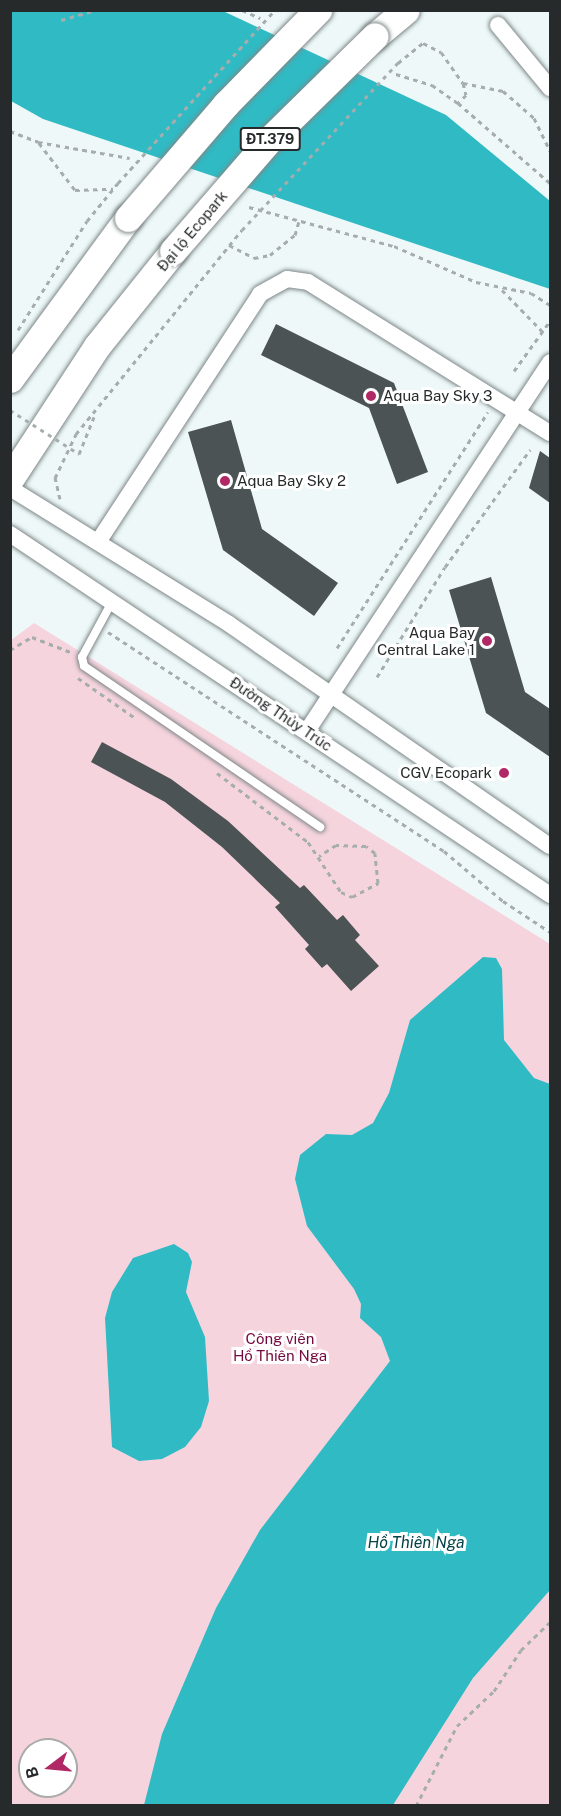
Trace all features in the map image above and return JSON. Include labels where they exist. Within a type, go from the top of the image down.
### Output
[{"type":"highway","points":[[10,379],[128,218],[226,104],[318,10]]},
{"type":"highway","name":"Đại lộ Ecopark","points":[[10,479],[98,346],[173,251],[269,140],[375,36],[406,10]]},
{"type":"street","points":[[498,26],[550,88]]},
{"type":"street","points":[[98,542],[260,294],[288,279],[308,282],[550,432]]},
{"type":"street","points":[[307,731],[550,362]]},
{"type":"street","points":[[10,488],[331,692],[550,846]]},
{"type":"street","name":"Đường Thủy Trúc","points":[[10,534],[113,599],[550,895]]},
{"type":"lane","points":[[113,599],[82,657],[84,666],[320,827]]},
{"type":"path","points":[[61,20],[98,10]]},
{"type":"path","points":[[243,10],[260,18]]},
{"type":"path","points":[[10,341],[113,189],[275,10]]},
{"type":"path","points":[[61,501],[55,478],[60,460],[229,245],[398,63],[423,43],[451,61],[463,83],[466,95],[458,103]]},
{"type":"path","points":[[396,74],[432,85],[458,103],[550,183]]},
{"type":"path","points":[[463,83],[503,91],[534,118],[550,151]]},
{"type":"path","points":[[10,131],[38,142],[130,158]]},
{"type":"path","points":[[38,142],[75,190],[113,189]]},
{"type":"path","points":[[544,177],[550,174]]},
{"type":"path","points":[[249,207],[394,246],[501,288],[531,293],[550,305]]},
{"type":"path","points":[[229,245],[254,258],[270,255],[295,235],[299,221]]},
{"type":"path","points":[[501,288],[543,332]]},
{"type":"path","points":[[514,371],[550,321]]},
{"type":"path","points":[[337,648],[490,408]]},
{"type":"path","points":[[10,410],[79,454],[95,416]]},
{"type":"path","points":[[377,676],[445,567],[530,450]]},
{"type":"path","points":[[99,626],[444,851],[503,902],[550,932]]},
{"type":"path","points":[[336,845],[366,846],[375,852],[378,883],[352,897],[341,892],[330,883],[319,856],[336,845]]},
{"type":"path","points":[[416,1806],[457,1726],[494,1691],[521,1650],[550,1622]]},
{"type":"green space","name":"Công viên Hồ Thiên Nga","points":[[34,623],[550,944],[550,1805],[11,1806],[10,641]]},
{"type":"water","points":[[11,11],[223,11],[446,115],[550,201],[550,289],[43,119],[11,101]]},
{"type":"water","name":"Hồ Thiên Nga","points":[[483,957],[496,958],[502,969],[504,1040],[534,1078],[550,1084],[550,1590],[473,1678],[393,1805],[144,1805],[162,1734],[216,1608],[260,1530],[390,1361],[381,1337],[360,1318],[361,1304],[354,1289],[307,1226],[295,1179],[300,1155],[326,1134],[352,1135],[373,1123],[389,1093],[410,1020]]},
{"type":"water","points":[[174,1244],[188,1253],[192,1262],[186,1292],[205,1337],[209,1401],[201,1427],[185,1447],[162,1459],[139,1461],[112,1447],[105,1318],[112,1292],[133,1258]]},
{"type":"building","name":"Aqua Bay Sky 3","points":[[276,324],[394,383],[428,472],[397,484],[369,408],[261,355]]},
{"type":"building","name":"Aqua Bay Sky 2","points":[[231,420],[262,529],[338,583],[314,616],[223,550],[188,432]]},
{"type":"building","points":[[540,451],[550,458],[550,503],[529,488]]},
{"type":"building","name":"Aqua Bay Central Lake 1","points":[[491,577],[525,692],[550,709],[550,757],[486,713],[449,590]]},
{"type":"building","points":[[102,742],[171,779],[228,821],[300,888],[304,885],[337,920],[343,915],[360,935],[355,940],[379,966],[351,991],[327,964],[322,968],[305,949],[309,945],[275,907],[280,903],[222,847],[165,802],[91,762]]},
{"type":"place","name":"Aqua Bay Sky 3","points":[[371,396]]},
{"type":"place","name":"Aqua Bay Sky 2","points":[[225,481]]},
{"type":"place","name":"Aqua Bay Central Lake 1","points":[[487,641]]},
{"type":"place","name":"CGV Ecopark","points":[[504,773]]}]
